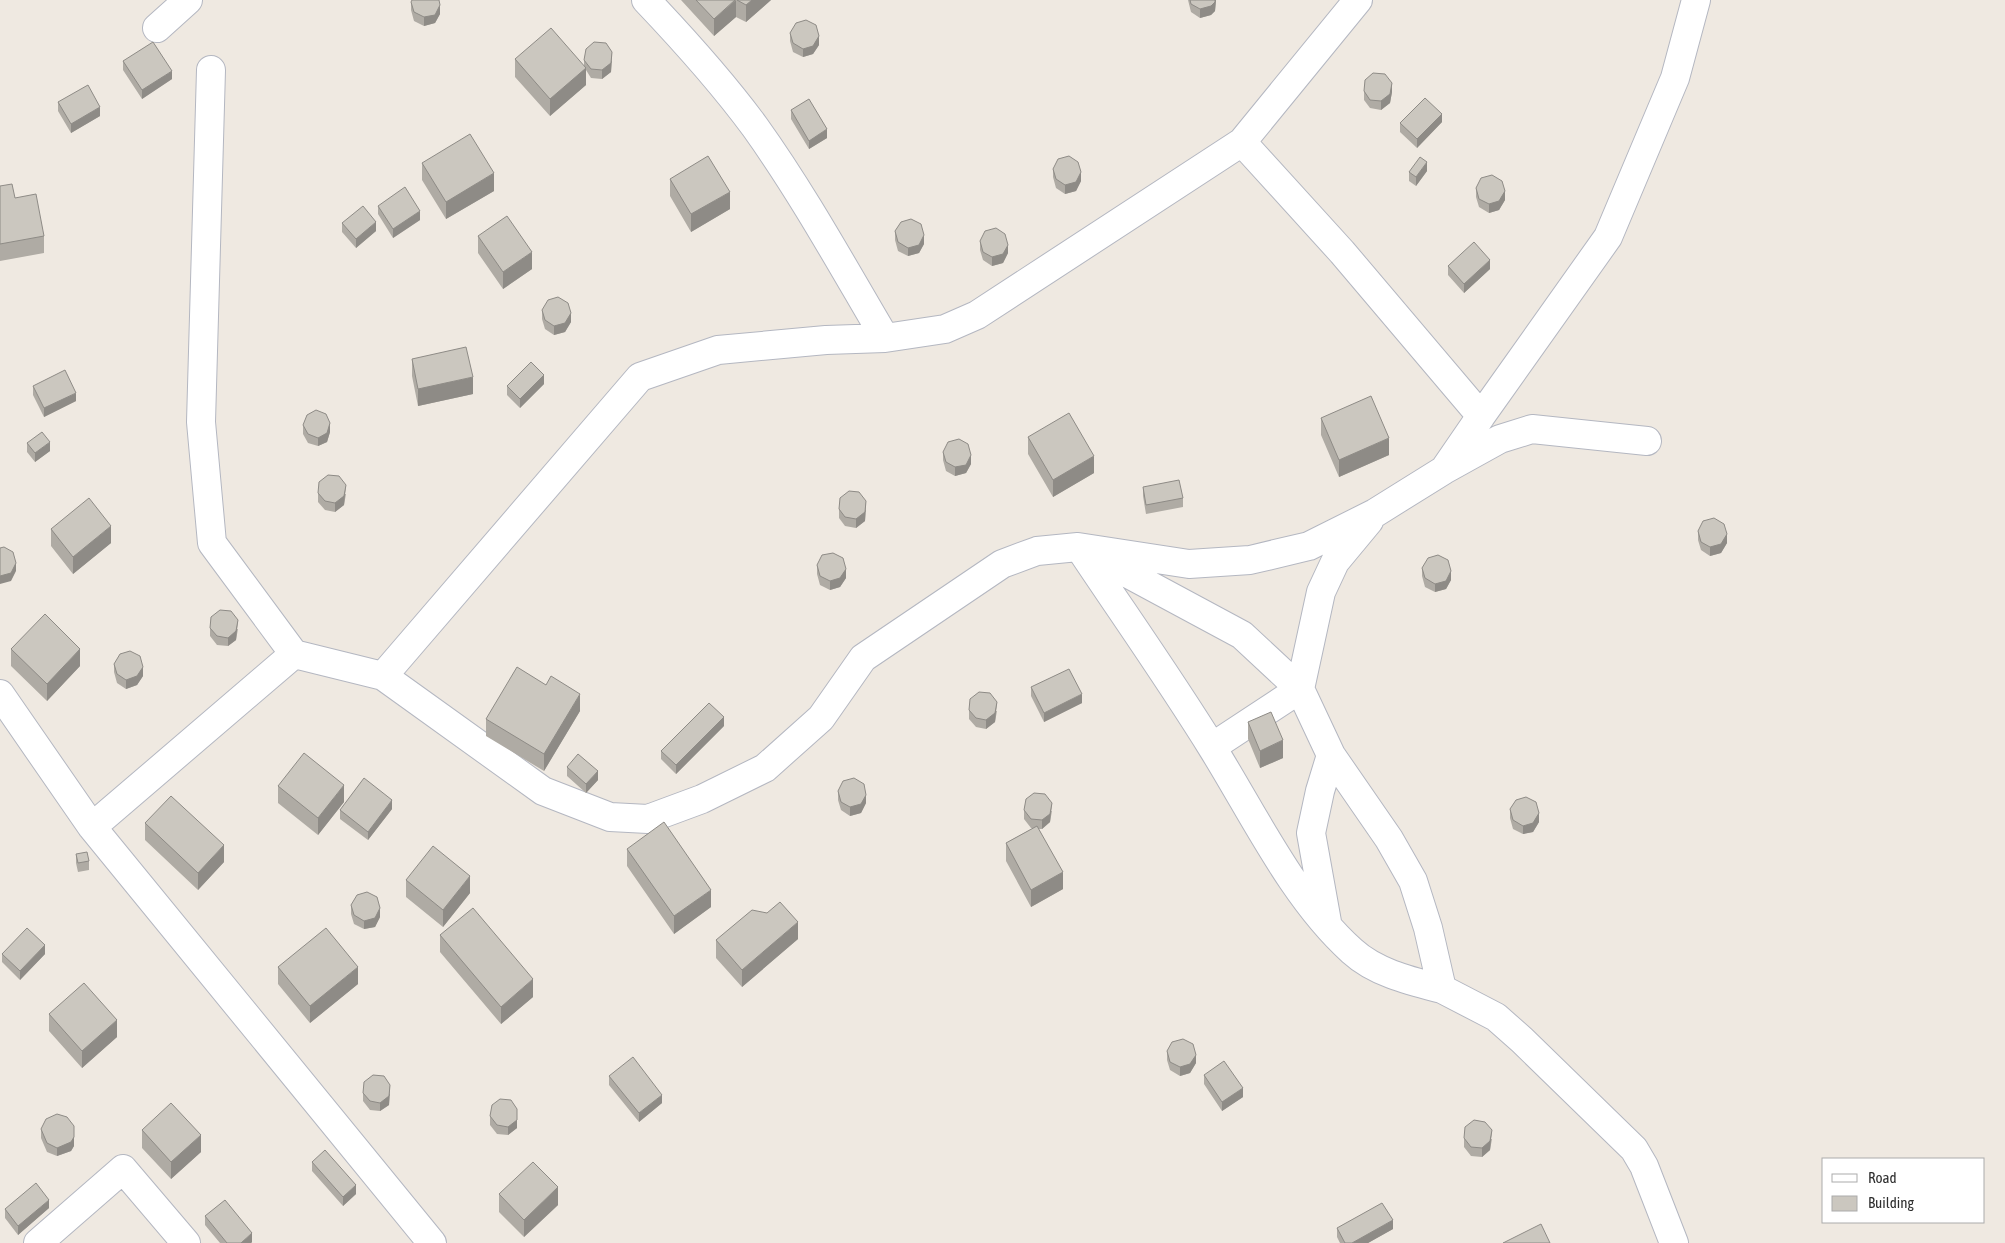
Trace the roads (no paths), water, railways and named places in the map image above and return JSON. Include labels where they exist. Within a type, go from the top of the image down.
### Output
[{"type":"street","points":[[157,28],[188,0]]},
{"type":"street","points":[[646,0],[689,45],[754,127],[810,211],[885,338]]},
{"type":"street","points":[[383,676],[640,377],[718,350],[826,340],[885,338],[946,329],[977,315],[1242,142],[1358,0]]},
{"type":"street","points":[[1444,470],[1480,416],[1608,237],[1675,78],[1696,0]]},
{"type":"street","points":[[211,70],[200,422],[212,543],[294,654],[383,676],[543,791],[610,816],[648,819],[702,800],[766,768],[821,718],[863,658],[1002,564],[1037,551],[1078,547],[1189,564],[1250,560],[1309,546],[1375,513],[1444,470],[1500,439],[1532,430],[1647,441]]},
{"type":"street","points":[[1242,142],[1342,252],[1480,416]]},
{"type":"street","points":[[1212,747],[1300,689],[1321,592],[1335,562],[1375,513]]},
{"type":"street","points":[[1078,547],[1242,635],[1300,689],[1331,756],[1389,840],[1412,882],[1428,928],[1442,989]]},
{"type":"street","points":[[1078,547],[1212,747],[1299,889],[1328,926],[1352,952],[1378,968],[1406,980],[1442,989],[1496,1018],[1522,1040],[1634,1149],[1644,1166],[1674,1243]]},
{"type":"street","points":[[92,827],[294,654]]},
{"type":"street","points":[[0,694],[92,827],[432,1243]]},
{"type":"street","points":[[1328,926],[1311,833],[1331,756]]},
{"type":"street","points":[[38,1243],[123,1169],[186,1243]]}]
